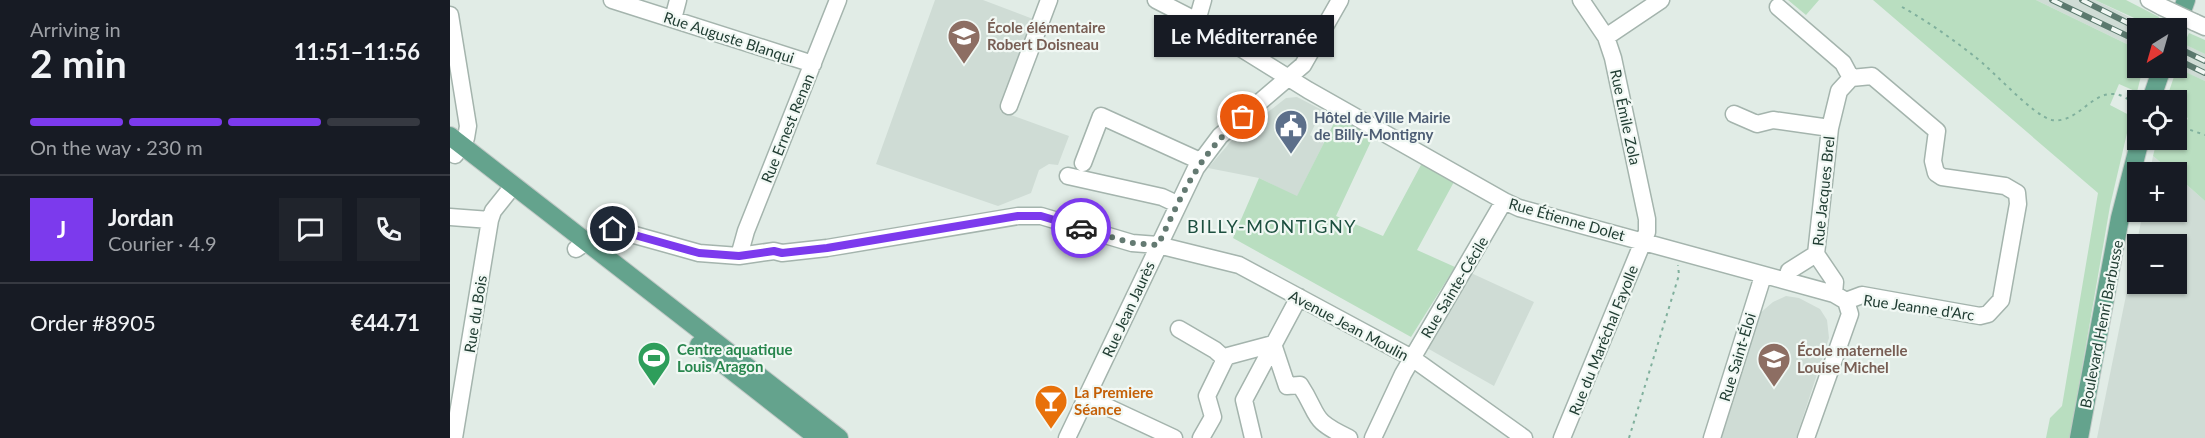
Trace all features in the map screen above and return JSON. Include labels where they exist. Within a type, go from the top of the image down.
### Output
[{"type":"main road","points":[[2180,18],[2186,0]]},
{"type":"main road","points":[[453,147],[580,245],[818,438]]},
{"type":"main road","name":"Boulevard Henri Barbusse","points":[[2079,438],[2120,218],[2137,150]]},
{"type":"main road","points":[[580,245],[725,349],[839,438]]},
{"type":"street","name":"Rue Auguste Blanqui","points":[[612,0],[631,3],[673,19],[813,64]]},
{"type":"street","points":[[673,19],[678,0]]},
{"type":"street","name":"Rue Ernest Renan","points":[[739,256],[746,231],[838,0]]},
{"type":"street","name":"Rue Étienne Dolet","points":[[1156,0],[1197,21],[1290,78],[1504,201],[1763,276]]},
{"type":"street","points":[[1197,21],[1203,0]]},
{"type":"street","name":"Rue Jean Jaurès","points":[[1067,438],[1200,161],[1220,136],[1290,78],[1308,57],[1340,0]]},
{"type":"street","name":"Rue Émile Zola","points":[[1581,0],[1606,37],[1613,58],[1647,219],[1647,232],[1643,241]]},
{"type":"street","points":[[1606,37],[1662,0]]},
{"type":"street","points":[[1009,106],[1045,1]]},
{"type":"street","points":[[2156,3],[2200,25]]},
{"type":"street","points":[[1778,7],[1844,63],[1851,78]]},
{"type":"street","points":[[450,15],[467,116],[466,138],[453,147]]},
{"type":"street","name":"Rue Jeanne d'Arc","points":[[1763,276],[1787,280],[1840,298],[1862,295],[1980,316],[1988,314],[2001,300],[2018,204],[2017,193],[2005,186],[1942,177],[1936,172],[1933,161],[1938,131],[1872,76],[1851,78]]},
{"type":"street","name":"Rue Jacques Brel","points":[[1840,298],[1835,282],[1816,254],[1830,128],[1839,92],[1851,78]]},
{"type":"street","name":"Rue Jacques Brel","points":[[1734,114],[1757,124],[1773,120],[1830,128]]},
{"type":"street","points":[[1083,163],[1101,116],[1200,161]]},
{"type":"street","points":[[1068,176],[1162,197],[1178,204]]},
{"type":"street","name":"Rue du Bois","points":[[454,438],[490,220],[493,211],[510,190]]},
{"type":"street","name":"Rue Sainte-Cécile","points":[[1373,438],[1412,358],[1504,201]]},
{"type":"street","name":"Avenue Jean Moulin","points":[[580,245],[602,231],[613,229],[699,253],[739,256],[774,251],[782,253],[827,248],[1018,216],[1041,216],[1132,243],[1158,245],[1239,265],[1412,358],[1524,438]]},
{"type":"street","points":[[450,217],[490,220]]},
{"type":"street","name":"Rue du Maréchal Fayolle","points":[[1562,438],[1643,241]]},
{"type":"street","name":"Rue Jacques Brel","points":[[1787,280],[1789,271],[1816,254]]},
{"type":"street","name":"Rue Saint-Éloi","points":[[1712,438],[1763,276]]},
{"type":"street","points":[[1253,438],[1244,400],[1299,297]]},
{"type":"street","points":[[1806,438],[1850,314],[1840,298]]},
{"type":"street","points":[[1179,329],[1215,350],[1225,359]]},
{"type":"street","points":[[1202,438],[1213,417],[1206,396],[1225,359],[1273,344]]},
{"type":"street","points":[[1273,344],[1287,386],[1300,385],[1314,415],[1325,427],[1349,438]]},
{"type":"street","points":[[1086,397],[1174,438]]},
{"type":"path","points":[[1902,6],[1932,24],[2036,111],[2052,120],[2069,117],[2100,96],[2116,94],[2127,100]]},
{"type":"path","points":[[2187,129],[2205,135]]},
{"type":"path","points":[[1629,438],[1679,275]]},
{"type":"shaded area","name":"École élémentaire Robert Doisneau","points":[[935,0],[983,0],[1033,19],[1000,111],[1069,136],[1058,165],[1049,164],[1039,170],[1031,193],[998,206],[876,164]]},
{"type":"shaded area","points":[[2036,0],[2095,0],[2132,18],[2127,18],[2127,44]]},
{"type":"shaded area","points":[[2187,45],[2205,54],[2205,81],[2187,73]]},
{"type":"shaded area","points":[[1297,97],[1322,110],[1310,135],[1324,143],[1297,197],[1259,178],[1208,168],[1233,139],[1286,98]]},
{"type":"shaded area","points":[[2153,156],[2160,162],[2152,162]]},
{"type":"shaded area","points":[[2187,185],[2205,201],[2205,438],[2097,438],[2127,291],[2127,294],[2187,294],[2187,234],[2139,234],[2141,222],[2187,222]]},
{"type":"shaded area","points":[[1471,273],[1534,302],[1494,386],[1427,348]]},
{"type":"shaded area","name":"École maternelle Louise Michel","points":[[1786,296],[1799,298],[1820,309],[1827,320],[1829,338],[1796,438],[1720,438],[1759,314],[1773,302]]},
{"type":"green space","points":[[1788,0],[1819,0],[1806,15]]},
{"type":"green space","points":[[1873,0],[2036,0],[2127,44],[2127,78],[2140,78],[2138,90],[2119,84],[2110,105],[2127,114],[2127,133],[2110,206],[2070,438],[2046,438],[2050,418],[2062,406],[2098,193]]},
{"type":"green space","points":[[2095,0],[2126,0],[2159,17],[2134,18]]},
{"type":"green space","points":[[2189,33],[2205,40],[2205,54],[2187,45]]},
{"type":"green space","points":[[2187,73],[2205,81],[2205,201],[2187,185],[2187,162],[2160,162],[2153,156],[2154,150],[2187,150],[2187,90],[2169,90],[2174,78],[2187,78]]},
{"type":"green space","points":[[1337,117],[1373,137],[1336,216],[1383,236],[1422,163],[1455,180],[1417,250],[1455,267],[1411,337],[1233,238],[1259,178],[1297,196]]},
{"type":"railway","points":[[2052,0],[2127,36]]},
{"type":"railway","points":[[2082,0],[2127,22]]},
{"type":"railway","points":[[2187,52],[2205,61]]},
{"type":"railway","points":[[2187,64],[2205,73]]},
{"type":"way so far","points":[[1081,228],[1132,243],[1158,245],[1200,161],[1220,136],[1243,117]]},
{"type":"place","name":"École élémentaire Robert Doisneau","points":[[964,65]]},
{"type":"place","name":"Le Méditerranée","points":[[1243,117]]},
{"type":"place","name":"Hôtel de Ville Mairie de Billy-Montigny","points":[[1291,155]]},
{"type":"place","name":"Centre aquatique Louis Aragon","points":[[654,387]]},
{"type":"place","name":"École maternelle Louise Michel","points":[[1774,388]]},
{"type":"place","name":"La Premiere Séance","points":[[1051,430]]},
{"type":"district","name":"BILLY-MONTIGNY","points":[[1272,226]]},
{"type":"route","points":[[613,229],[699,253],[739,256],[774,251],[782,253],[827,248],[1018,216],[1041,216],[1081,228]]}]
